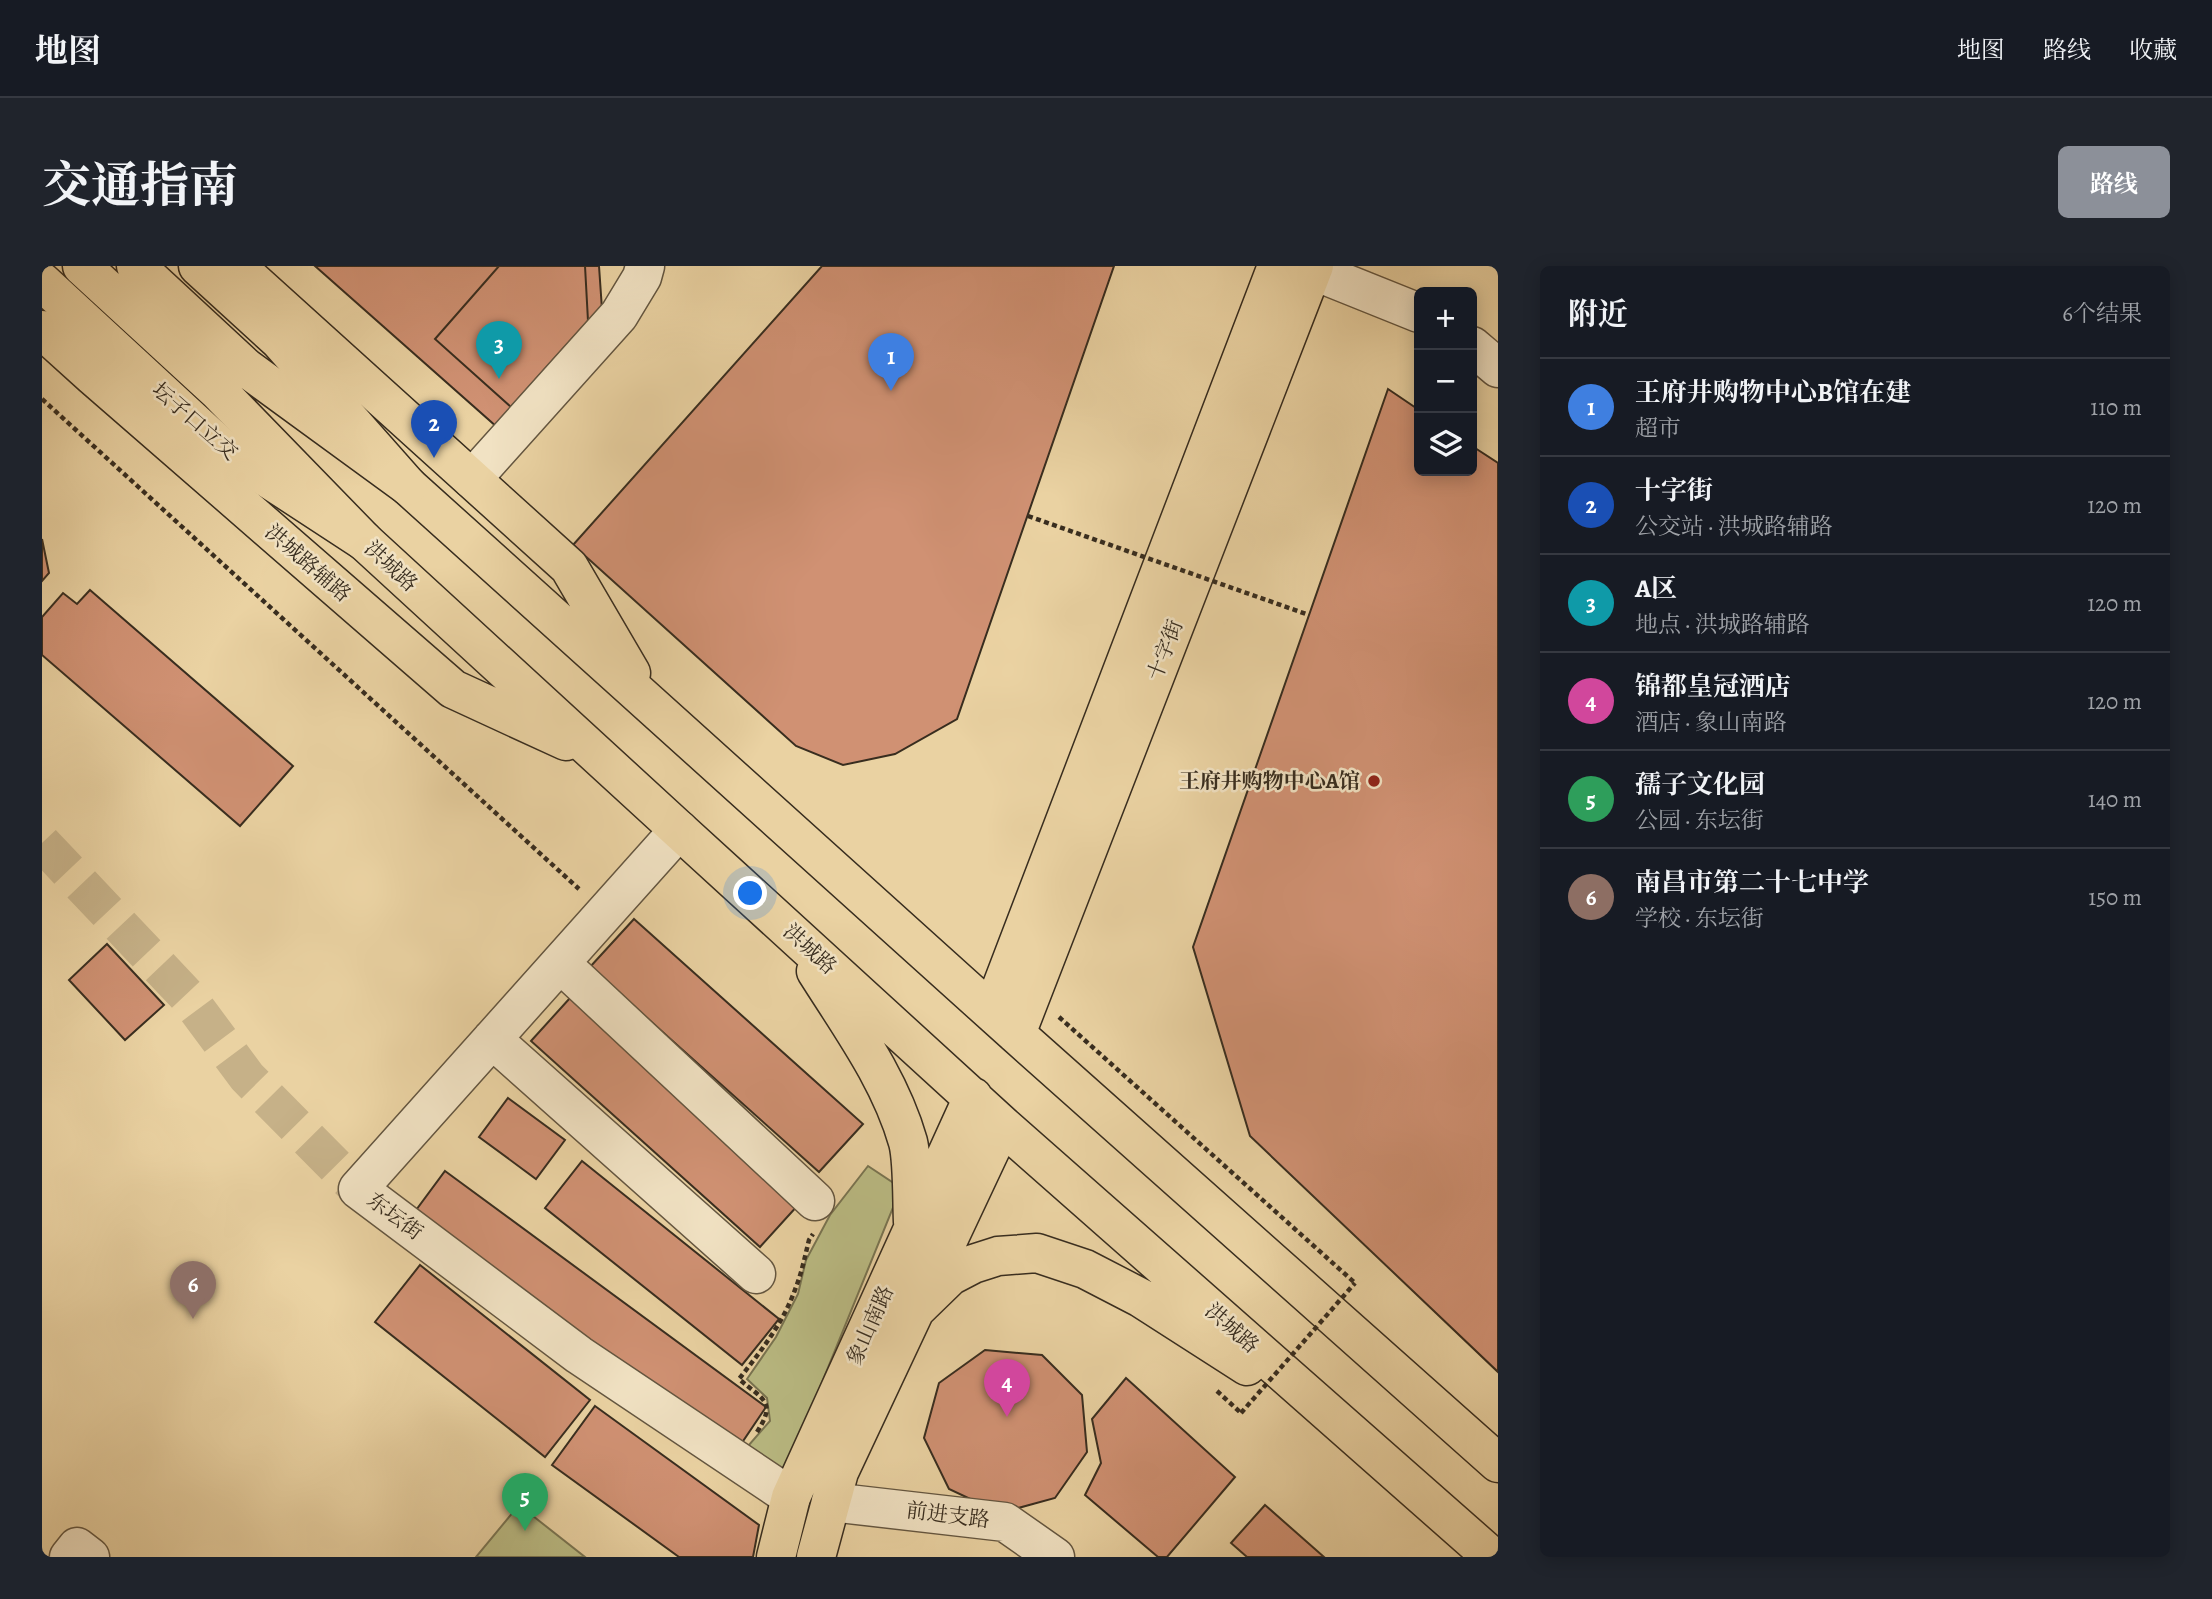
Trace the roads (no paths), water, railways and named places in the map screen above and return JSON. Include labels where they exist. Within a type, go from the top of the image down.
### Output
[{"type":"main road","name":"洪城路","points":[[82,266],[218,391],[364,541],[599,757],[1003,1125],[1492,1557]]},
{"type":"main road","points":[[136,266],[245,367],[408,486],[1498,1463]]},
{"type":"main road","points":[[198,266],[279,340],[408,486]]},
{"type":"main road","points":[[236,266],[569,567],[650,704]]},
{"type":"main road","name":"十字街","points":[[1004,1023],[1031,993],[1301,267]]},
{"type":"main road","name":"十字街","points":[[1004,1023],[1301,267]]},
{"type":"main road","name":"坛子口立交","points":[[42,282],[223,449],[364,541]]},
{"type":"main road","name":"洪城路辅路","points":[[42,330],[453,689],[599,757]]},
{"type":"main road","points":[[793,933],[880,1073],[894,1103],[909,1144],[914,1229]]},
{"type":"main road","name":"象山南路","points":[[776,1557],[791,1497],[973,1097]]},
{"type":"main road","name":"象山南路","points":[[816,1557],[839,1472],[1003,1125]]},
{"type":"main road","points":[[915,1310],[950,1276],[973,1264],[998,1256],[1037,1253],[1085,1269],[1141,1298],[1350,1432]]},
{"type":"street","points":[[472,479],[619,315],[642,278],[645,266]]},
{"type":"street","points":[[1301,267],[1414,311]]},
{"type":"street","points":[[1477,350],[1498,368]]},
{"type":"street","name":"东坛街","points":[[679,830],[358,1189],[579,1355],[791,1497]]},
{"type":"street","points":[[560,964],[815,1201]]},
{"type":"street","points":[[492,1039],[756,1274]]},
{"type":"street","name":"前进支路","points":[[831,1502],[1004,1522],[1055,1557]]},
{"type":"street","points":[[69,1557],[77,1547],[90,1557]]},
{"type":"tunnel","points":[[42,843],[187,996],[247,1077],[358,1189]]},
{"type":"place","name":"A区","points":[[499,379]]},
{"type":"place","name":"王府井购物中心B馆在建","points":[[891,391]]},
{"type":"place","name":"十字街","points":[[434,458]]},
{"type":"place","name":"王府井购物中心A馆","points":[[1374,781]]},
{"type":"place","name":"南昌市第二十七中学","points":[[193,1319]]},
{"type":"place","name":"锦都皇冠酒店","points":[[1007,1417]]},
{"type":"place","name":"孺子文化园","points":[[525,1531]]}]
